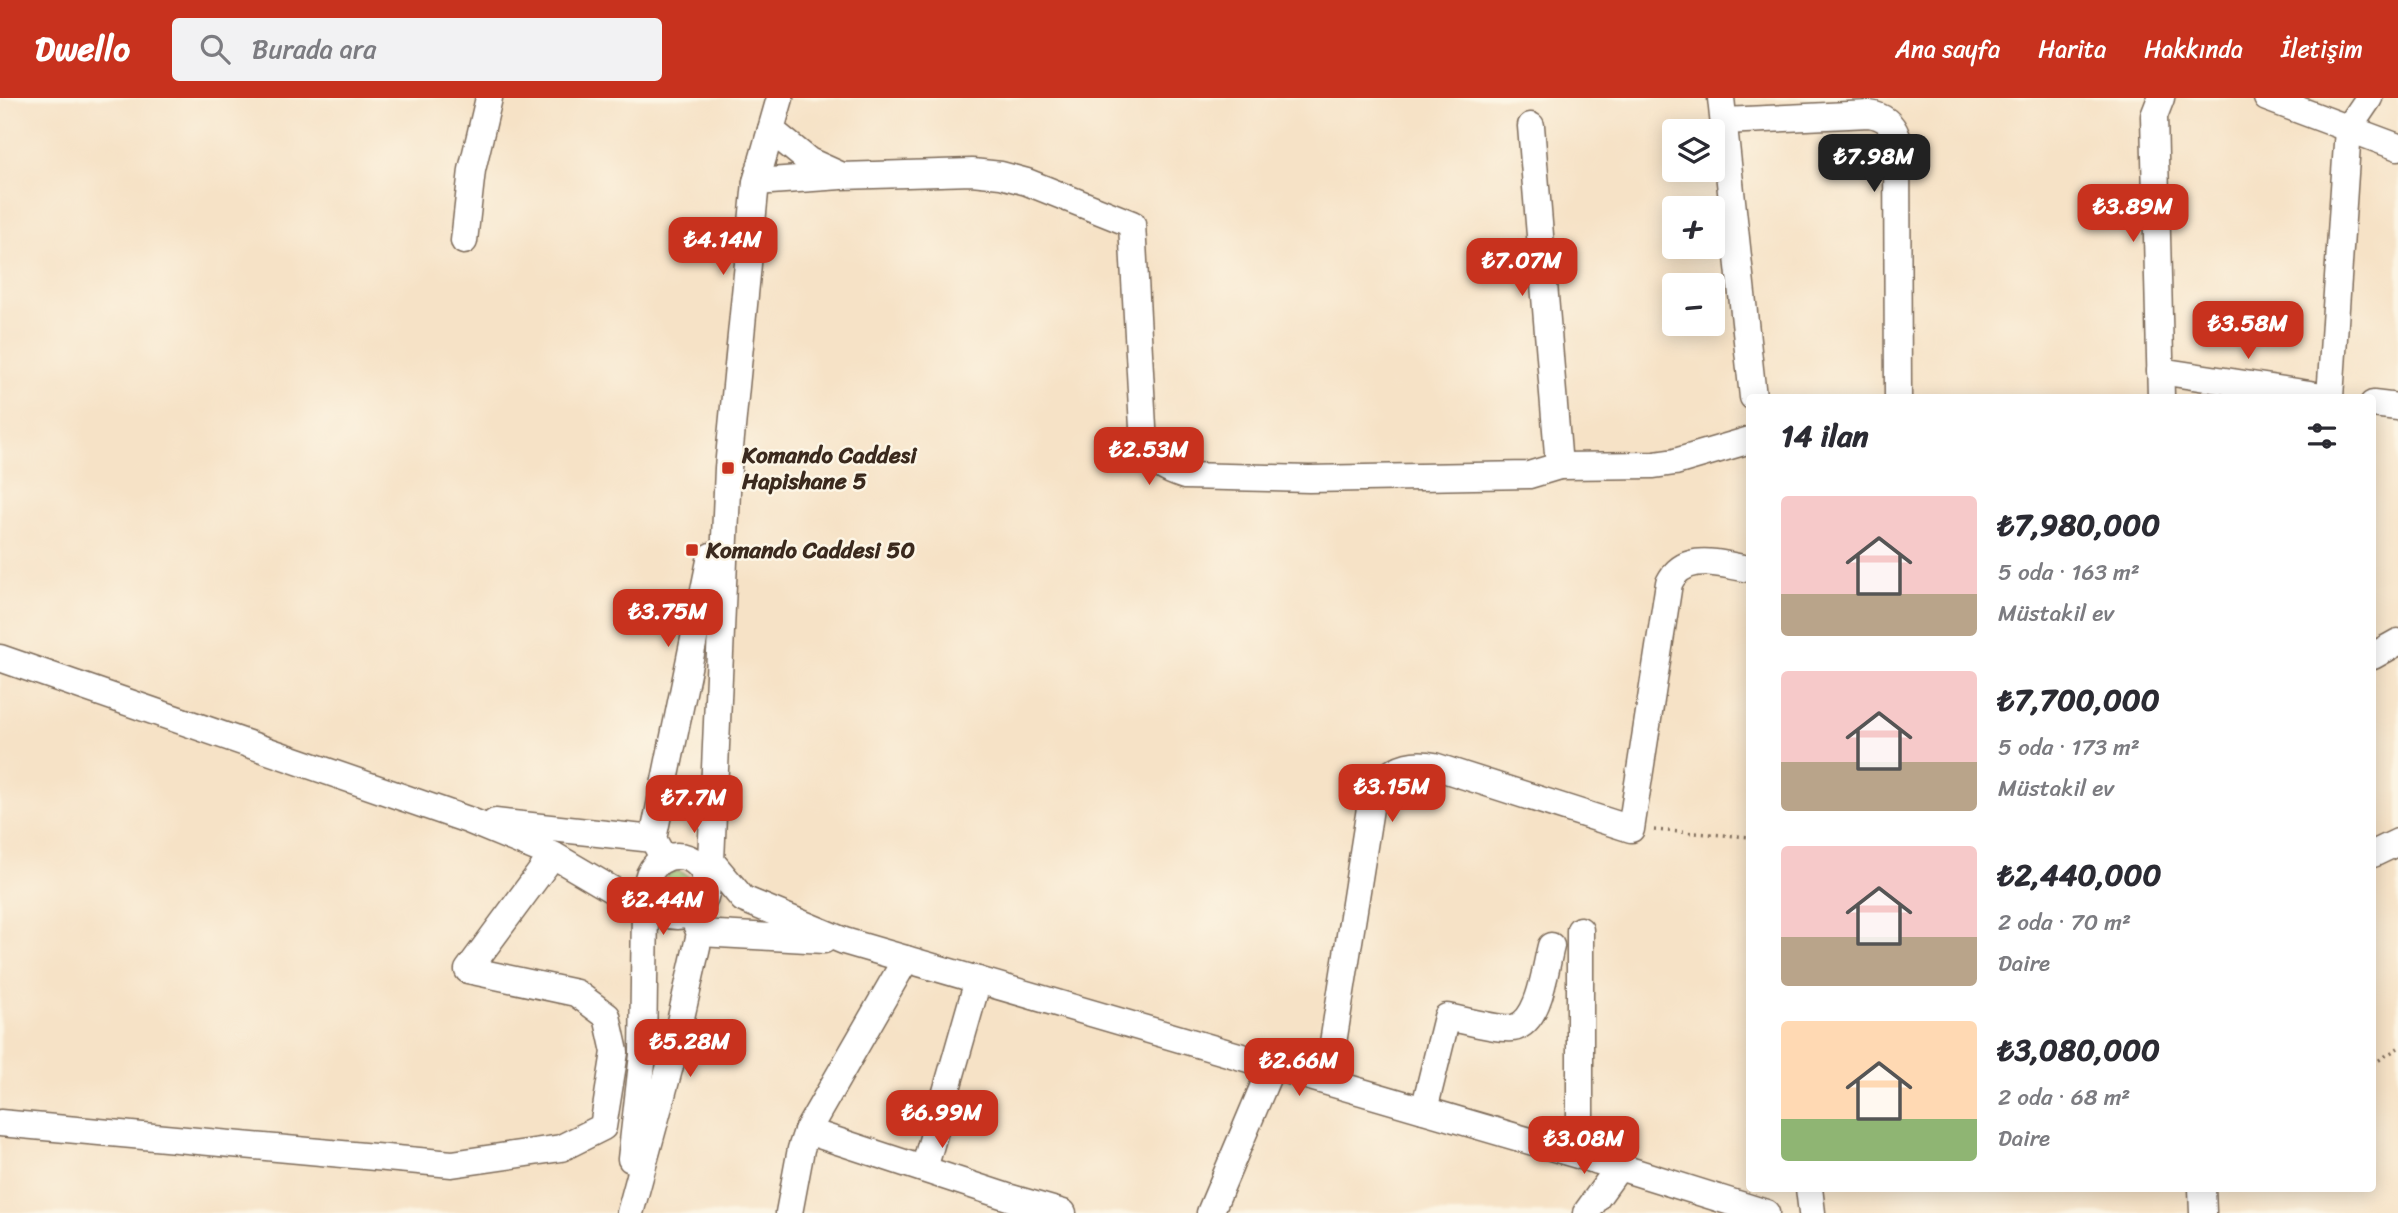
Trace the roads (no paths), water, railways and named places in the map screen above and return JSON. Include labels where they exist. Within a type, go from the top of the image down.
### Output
[{"type":"street","points":[[464,241],[472,170],[489,98]]},
{"type":"street","points":[[630,1213],[671,1062],[695,923],[707,891],[728,468],[756,182],[780,98]]},
{"type":"street","points":[[2161,98],[2154,116],[2155,390],[2254,394]]},
{"type":"street","points":[[2267,98],[2398,147]]},
{"type":"street","points":[[2329,394],[2348,128],[2369,98]]},
{"type":"street","points":[[1754,394],[1723,110],[1869,114],[1879,116],[1894,128],[1897,137],[1898,394]]},
{"type":"street","points":[[1531,126],[1559,466]]},
{"type":"street","points":[[771,130],[802,156],[842,176]]},
{"type":"street","points":[[756,182],[972,172],[1001,175],[1027,182],[1132,224],[1144,446],[1154,461],[1167,471],[1185,476],[1309,479],[1528,475],[1559,466],[1654,465],[1695,457],[1746,441]]},
{"type":"street","points":[[2376,404],[2398,407]]},
{"type":"street","points":[[624,1213],[643,1055],[648,881],[659,849],[728,468]]},
{"type":"street","points":[[1327,1081],[1371,802],[1376,789],[1385,778],[1406,766],[1422,764],[1631,829],[1668,583],[1680,567],[1689,563],[1746,568]]},
{"type":"street","points":[[2376,654],[2398,642]]},
{"type":"street","points":[[0,658],[468,820],[553,855],[649,906],[695,923],[844,941]]},
{"type":"street","points":[[468,820],[659,849],[708,867],[743,899],[844,941],[1619,1167],[1766,1213]]},
{"type":"street","points":[[2376,853],[2398,842]]},
{"type":"street","points":[[0,1123],[452,1164],[561,1148],[603,1127],[615,1052],[607,1016],[576,993],[468,970],[553,855]]},
{"type":"street","points":[[1580,930],[1580,1156]]},
{"type":"street","points":[[1424,1110],[1447,1017],[1510,1028],[1525,1022],[1536,1006],[1551,946]]},
{"type":"street","points":[[789,1213],[807,1130],[906,959]]},
{"type":"street","points":[[924,1169],[978,980]]},
{"type":"street","points":[[1210,1213],[1272,1066]]},
{"type":"street","points":[[807,1130],[924,1169],[1009,1206],[1063,1213]]},
{"type":"street","points":[[1586,1213],[1619,1167]]},
{"type":"street","points":[[1809,1192],[1812,1213]]},
{"type":"street","points":[[2202,1192],[2203,1213]]},
{"type":"place","name":"Komando Caddesi Hapishane 5","points":[[728,468]]},
{"type":"place","name":"Komando Caddesi 50","points":[[692,550]]}]
